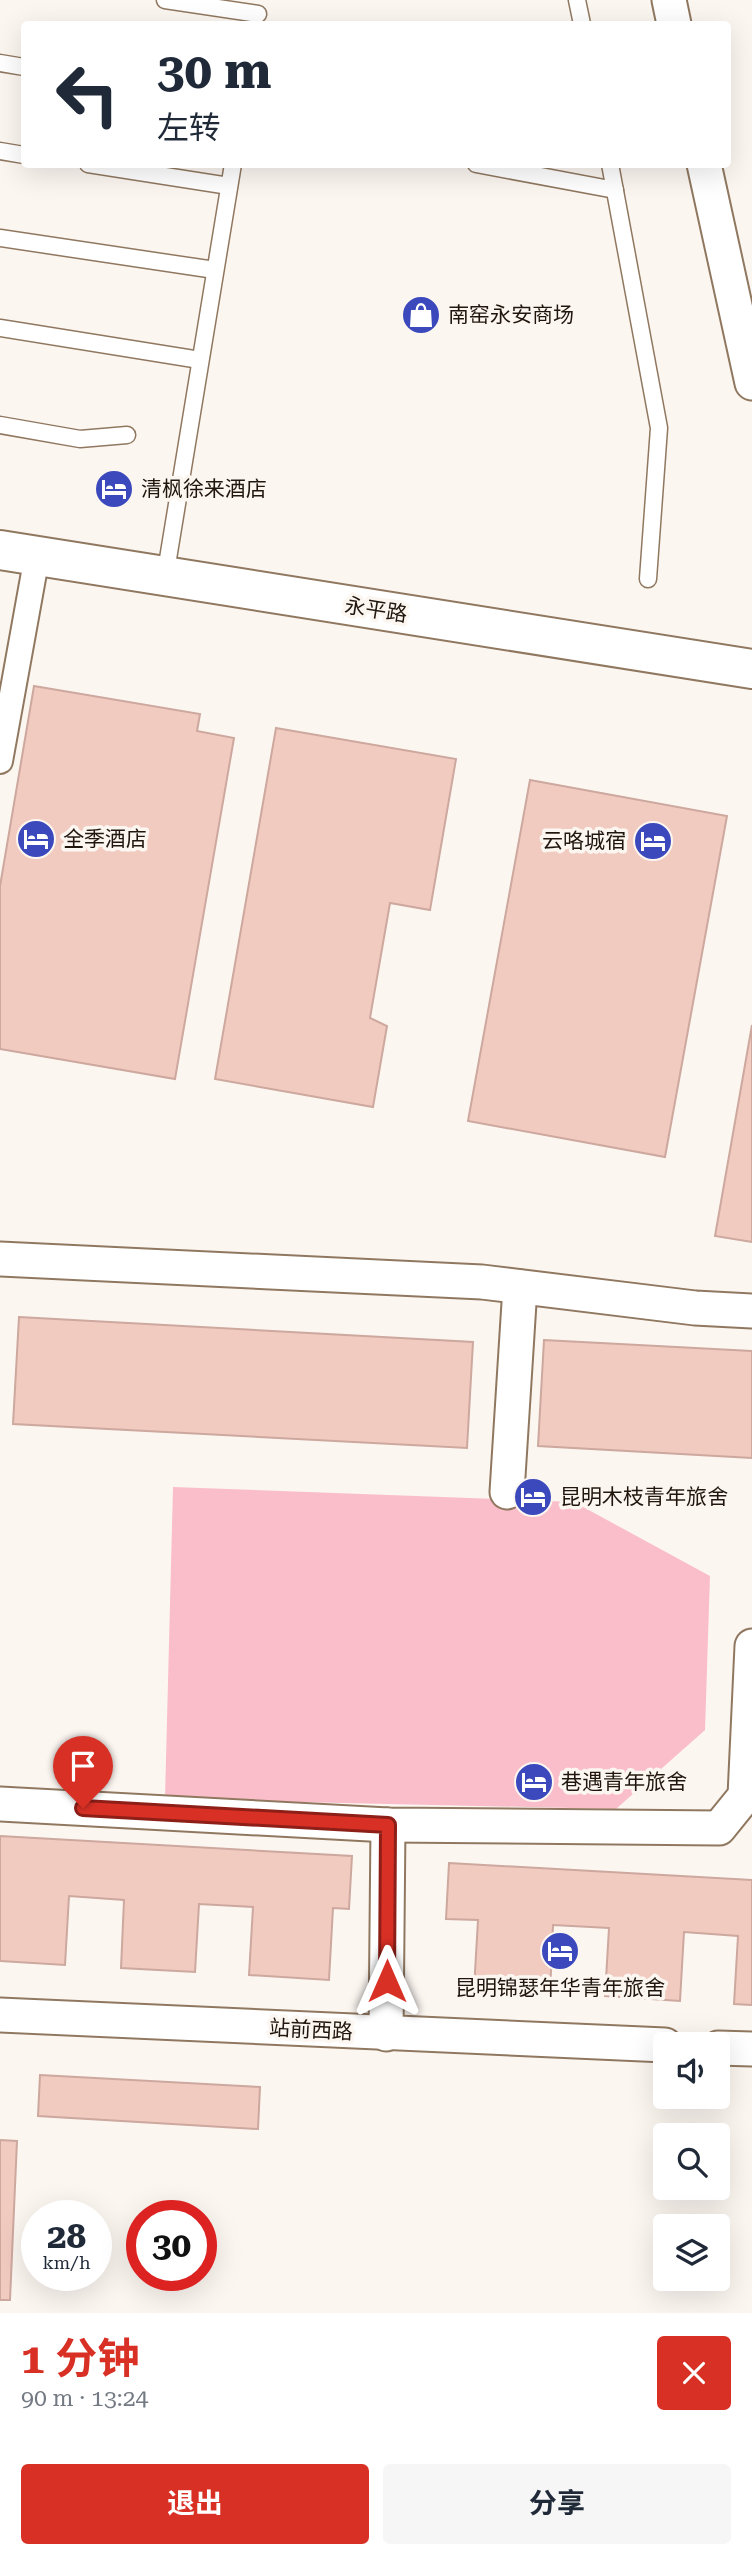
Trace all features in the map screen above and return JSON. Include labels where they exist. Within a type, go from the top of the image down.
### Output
[{"type":"street","points":[[669,0],[673,21]]},
{"type":"street","points":[[705,168],[752,383]]},
{"type":"street","points":[[0,761],[18,553]]},
{"type":"street","name":"永平路","points":[[18,553],[752,670]]},
{"type":"street","points":[[0,1258],[482,1282],[695,1308],[752,1311]]},
{"type":"street","points":[[507,1492],[520,1287]]},
{"type":"street","points":[[0,1804],[388,1825],[719,1828],[746,1796],[752,1646]]},
{"type":"street","points":[[386,2034],[388,1825]]},
{"type":"street","name":"站前西路","points":[[0,2015],[653,2045]]},
{"type":"street","points":[[730,2048],[752,2049]]},
{"type":"lane","points":[[165,0],[259,13]]},
{"type":"lane","points":[[578,0],[582,21]]},
{"type":"lane","points":[[0,63],[21,66]]},
{"type":"lane","points":[[0,151],[21,154]]},
{"type":"lane","points":[[114,168],[229,186]]},
{"type":"lane","points":[[166,577],[232,168]]},
{"type":"lane","points":[[497,168],[615,190]]},
{"type":"lane","points":[[611,168],[659,428],[648,579]]},
{"type":"lane","points":[[0,238],[215,270]]},
{"type":"lane","points":[[0,328],[200,360]]},
{"type":"lane","points":[[0,425],[80,439],[127,435]]},
{"type":"shaded area","points":[[173,1487],[574,1502],[710,1576],[705,1730],[616,1809],[165,1799]]},
{"type":"building","points":[[34,686],[200,714],[197,731],[234,738],[175,1079],[0,1049],[0,886]]},
{"type":"building","points":[[276,728],[456,759],[430,910],[390,903],[370,1018],[387,1026],[373,1107],[215,1079]]},
{"type":"building","points":[[530,780],[727,816],[665,1157],[468,1121]]},
{"type":"building","points":[[752,1025],[752,1242],[715,1236]]},
{"type":"building","points":[[19,1317],[473,1342],[467,1448],[13,1424]]},
{"type":"building","points":[[544,1340],[752,1351],[752,1458],[538,1446]]},
{"type":"building","points":[[0,1836],[352,1856],[349,1909],[333,1908],[329,1980],[249,1975],[253,1907],[199,1904],[195,1972],[121,1968],[124,1900],[69,1896],[65,1965],[0,1961]]},
{"type":"building","points":[[449,1863],[752,1880],[752,2005],[734,2004],[738,1936],[684,1932],[680,2001],[605,1996],[609,1928],[553,1925],[550,1993],[474,1989],[478,1920],[446,1919]]},
{"type":"building","points":[[40,2075],[260,2087],[258,2129],[38,2116]]},
{"type":"building","points":[[0,2140],[17,2141],[10,2300],[0,2300]]},
{"type":"place","name":"南窑永安商场","points":[[421,315]]},
{"type":"place","name":"清枫徐来酒店","points":[[114,489]]},
{"type":"place","name":"全季酒店","points":[[36,839]]},
{"type":"place","name":"云咯城宿","points":[[653,841]]},
{"type":"place","name":"昆明木枝青年旅舍","points":[[533,1497]]},
{"type":"place","name":"巷遇青年旅舍","points":[[534,1782]]},
{"type":"place","name":"昆明锦瑟年华青年旅舍","points":[[560,1951]]},
{"type":"route","points":[[83,1808],[388,1825],[387,1981]]}]
